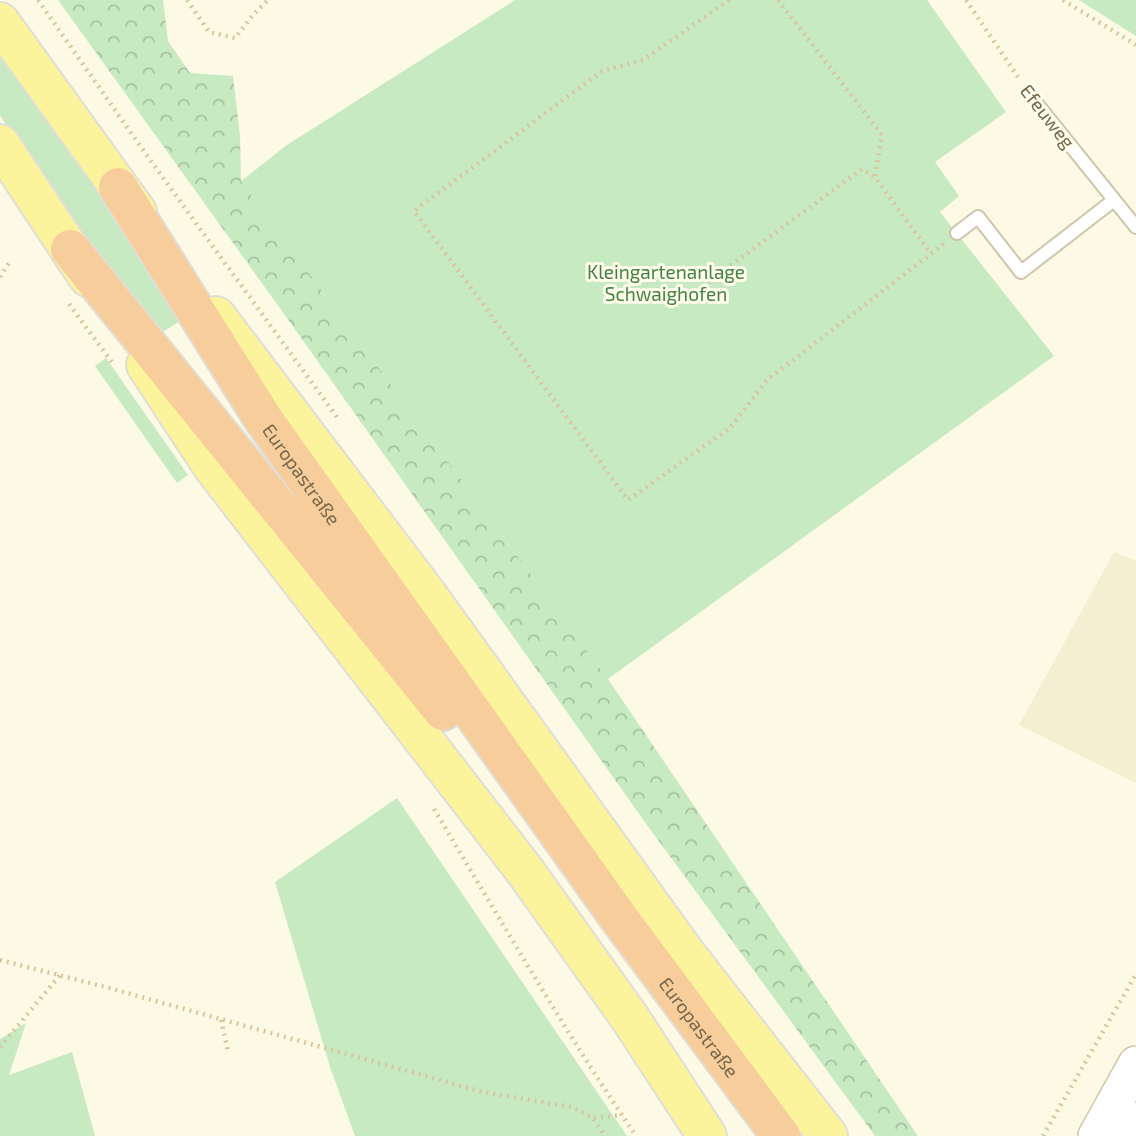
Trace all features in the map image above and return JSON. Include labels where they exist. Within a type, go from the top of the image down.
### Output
[{"type":"highway","name":"Europastraße","points":[[118,187],[264,420],[619,918],[781,1136]]},
{"type":"highway","name":"Europastraße","points":[[70,249],[506,788],[619,918]]},
{"type":"main road","name":"Europastraße","points":[[0,22],[118,187]]},
{"type":"main road","name":"Europastraße","points":[[0,144],[70,249]]},
{"type":"main road","points":[[118,187],[429,597],[686,954],[828,1136]]},
{"type":"main road","points":[[70,249],[213,467],[525,871],[630,1018],[707,1136]]},
{"type":"main road","points":[[1096,1136],[1136,1064]]},
{"type":"main road","points":[[1126,1136],[1136,1119]]},
{"type":"lane","name":"Efeuweg","points":[[1029,94],[1136,227]]},
{"type":"lane","points":[[957,233],[978,217],[1021,272],[1114,200]]},
{"type":"path","points":[[38,0],[346,431]]},
{"type":"path","points":[[187,0],[209,32],[235,38],[268,0]]},
{"type":"path","points":[[674,307],[862,169],[875,177],[931,254],[767,380],[730,428],[628,500],[414,211],[602,71],[643,60],[729,0]]},
{"type":"path","points":[[778,0],[882,135],[875,177]]},
{"type":"path","name":"Efeuweg","points":[[966,0],[1029,94]]},
{"type":"path","points":[[1063,0],[1136,46]]},
{"type":"path","points":[[0,277],[11,260]]},
{"type":"path","points":[[431,803],[539,985],[636,1136]]},
{"type":"path","points":[[0,960],[483,1092],[572,1107],[593,1118],[605,1136]]},
{"type":"path","points":[[1043,1136],[1136,974]]},
{"type":"path","points":[[0,1047],[60,975]]},
{"type":"path","points":[[221,1020],[228,1051]]},
{"type":"path","points":[[593,1118],[622,1115]]},
{"type":"shaded area","points":[[1114,552],[1136,561],[1136,783],[1019,725]]},
{"type":"green space","points":[[58,0],[163,0],[168,41],[190,73],[233,76],[240,135],[241,181],[608,679],[918,1136],[875,1136],[647,825]]},
{"type":"green space","name":"Kleingartenanlage Schwaighofen","points":[[515,0],[927,0],[1006,112],[935,162],[959,196],[940,212],[1054,356],[608,679],[241,181],[287,145]]},
{"type":"green space","points":[[1079,0],[1136,0],[1136,36]]},
{"type":"green space","points":[[0,51],[185,318],[158,335],[34,169],[0,115]]},
{"type":"green space","points":[[106,358],[188,475],[177,483],[95,366]]},
{"type":"green space","points":[[397,798],[627,1136],[355,1136],[331,1070],[275,882]]},
{"type":"green space","points":[[26,1023],[9,1075],[72,1052],[95,1136],[0,1136],[0,1039]]}]
